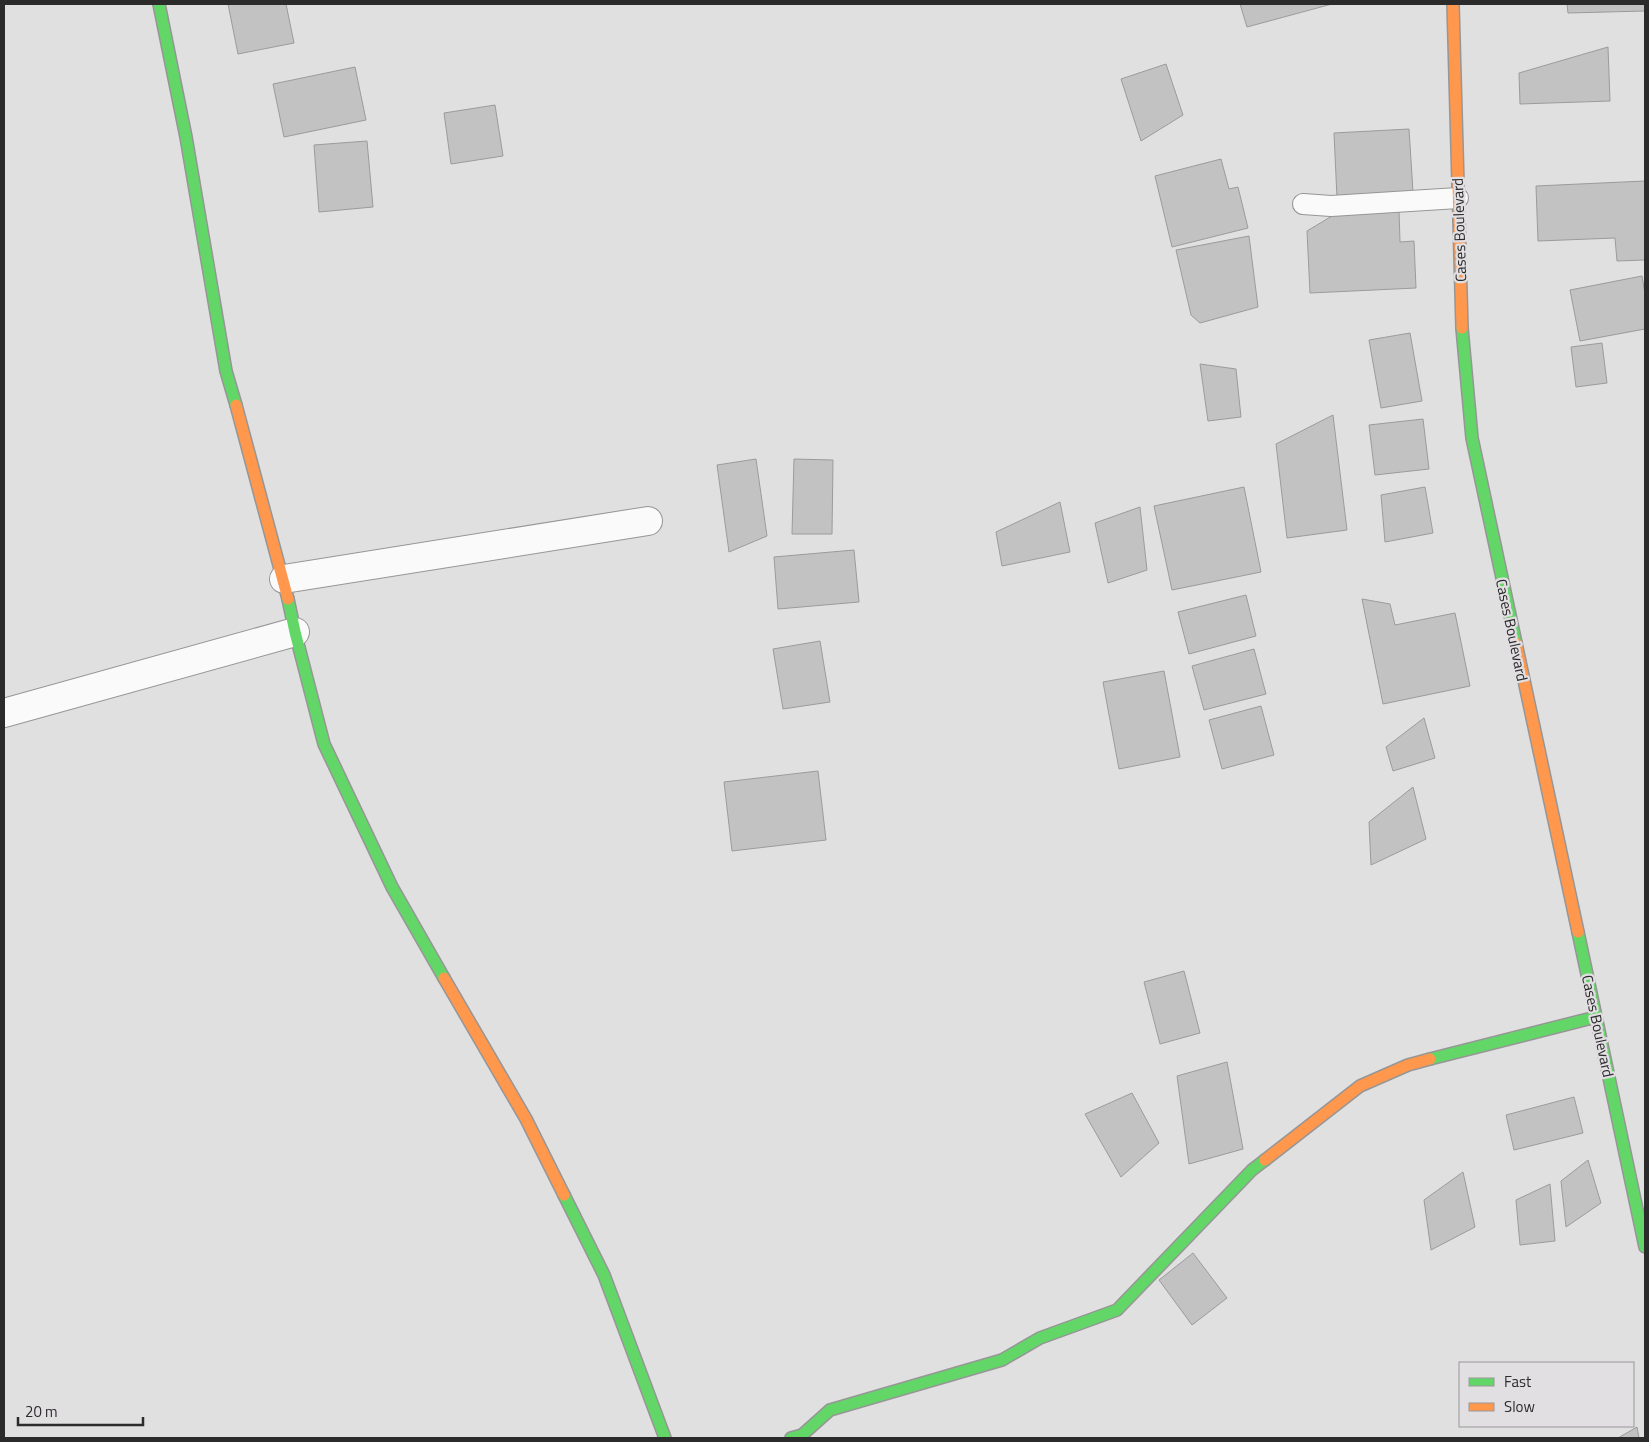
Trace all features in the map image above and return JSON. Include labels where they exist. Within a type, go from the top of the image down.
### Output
[{"type":"street","points":[[158,4],[186,138],[226,371],[284,579],[295,632],[324,744],[392,888],[526,1119],[604,1275],[665,1438]]},
{"type":"street","name":"Cases Boulevard","points":[[1454,4],[1462,333],[1472,438],[1645,1247]]},
{"type":"street","points":[[284,579],[648,522]]},
{"type":"street","points":[[4,713],[295,632]]},
{"type":"street","points":[[791,1438],[802,1435],[830,1410],[1002,1360],[1040,1338],[1117,1310],[1252,1170],[1360,1086],[1408,1065],[1596,1017]]},
{"type":"lane","points":[[1303,204],[1331,206],[1458,198]]},
{"type":"building","points":[[228,4],[286,4],[294,43],[238,54]]},
{"type":"building","points":[[1240,4],[1332,4],[1247,27]]},
{"type":"building","points":[[1567,4],[1645,4],[1645,11],[1568,13]]},
{"type":"building","points":[[1608,47],[1610,101],[1520,104],[1519,73]]},
{"type":"building","points":[[1166,64],[1183,115],[1141,141],[1121,79]]},
{"type":"building","points":[[355,67],[366,120],[284,137],[273,84]]},
{"type":"building","points":[[495,105],[503,156],[451,164],[444,113]]},
{"type":"building","points":[[1409,129],[1413,192],[1337,198],[1334,133]]},
{"type":"building","points":[[367,141],[373,207],[319,212],[314,145]]},
{"type":"building","points":[[1221,159],[1229,189],[1238,187],[1248,228],[1172,247],[1155,176]]},
{"type":"building","points":[[1645,181],[1645,260],[1617,261],[1615,238],[1538,241],[1536,186]]},
{"type":"building","points":[[1399,210],[1400,242],[1414,241],[1416,288],[1310,293],[1307,231],[1337,213]]},
{"type":"building","points":[[1249,236],[1258,307],[1200,323],[1191,315],[1176,250]]},
{"type":"building","points":[[1642,276],[1645,294],[1645,329],[1580,341],[1570,290]]},
{"type":"building","points":[[1410,333],[1422,401],[1381,408],[1369,340]]},
{"type":"building","points":[[1602,343],[1607,383],[1576,387],[1571,347]]},
{"type":"building","points":[[1200,364],[1236,369],[1241,417],[1208,421]]},
{"type":"building","points":[[1333,415],[1347,530],[1287,538],[1276,444]]},
{"type":"building","points":[[1423,419],[1429,469],[1375,475],[1369,425]]},
{"type":"building","points":[[756,459],[767,536],[729,552],[717,465]]},
{"type":"building","points":[[794,459],[833,460],[832,534],[792,534]]},
{"type":"building","points":[[1244,487],[1261,572],[1172,590],[1154,506]]},
{"type":"building","points":[[1425,487],[1433,533],[1385,542],[1381,495]]},
{"type":"building","points":[[1060,502],[1070,552],[1002,566],[996,532]]},
{"type":"building","points":[[1140,507],[1147,570],[1108,583],[1095,523]]},
{"type":"building","points":[[854,550],[859,602],[778,609],[774,557]]},
{"type":"building","points":[[1246,595],[1256,636],[1189,654],[1178,612]]},
{"type":"building","points":[[1362,599],[1390,604],[1395,625],[1455,613],[1470,686],[1383,704]]},
{"type":"building","points":[[820,641],[830,702],[783,709],[773,649]]},
{"type":"building","points":[[1254,649],[1266,694],[1204,710],[1192,666]]},
{"type":"building","points":[[1164,671],[1180,757],[1119,769],[1103,682]]},
{"type":"building","points":[[1261,706],[1274,755],[1222,769],[1209,720]]},
{"type":"building","points":[[1424,718],[1435,758],[1393,771],[1386,747]]},
{"type":"building","points":[[818,771],[826,840],[732,851],[724,782]]},
{"type":"building","points":[[1413,787],[1426,839],[1371,865],[1369,822]]},
{"type":"building","points":[[1184,971],[1200,1033],[1160,1044],[1144,982]]},
{"type":"building","points":[[1227,1062],[1243,1149],[1189,1164],[1177,1076]]},
{"type":"building","points":[[1132,1093],[1159,1143],[1121,1177],[1085,1114]]},
{"type":"building","points":[[1574,1097],[1583,1133],[1514,1150],[1506,1115]]},
{"type":"building","points":[[1588,1160],[1601,1203],[1566,1227],[1561,1181]]},
{"type":"building","points":[[1463,1172],[1475,1227],[1431,1250],[1424,1200]]},
{"type":"building","points":[[1550,1184],[1555,1241],[1520,1245],[1516,1200]]},
{"type":"building","points":[[1193,1253],[1227,1298],[1192,1325],[1159,1280]]},
{"type":"building","points":[[1637,1427],[1639,1438],[1618,1438]]},
{"type":"traffic: fast","points":[[159,4],[186,137],[226,371],[236,405]]},
{"type":"traffic: fast","points":[[1462,328],[1472,438],[1516,643]]},
{"type":"traffic: fast","points":[[288,599],[324,744],[392,887],[444,978]]},
{"type":"traffic: fast","points":[[1578,932],[1645,1247]]},
{"type":"traffic: fast","points":[[1430,1059],[1596,1017]]},
{"type":"traffic: fast","points":[[791,1438],[802,1435],[830,1410],[1002,1360],[1040,1338],[1117,1310],[1252,1170],[1265,1160]]},
{"type":"traffic: fast","points":[[564,1195],[604,1275],[665,1438]]},
{"type":"traffic: slow","points":[[1453,4],[1462,328]]},
{"type":"traffic: slow","points":[[236,405],[288,599]]},
{"type":"traffic: slow","points":[[1516,643],[1578,932]]},
{"type":"traffic: slow","points":[[444,978],[526,1119],[564,1195]]},
{"type":"traffic: slow","points":[[1265,1160],[1360,1086],[1408,1065],[1430,1059]]}]
